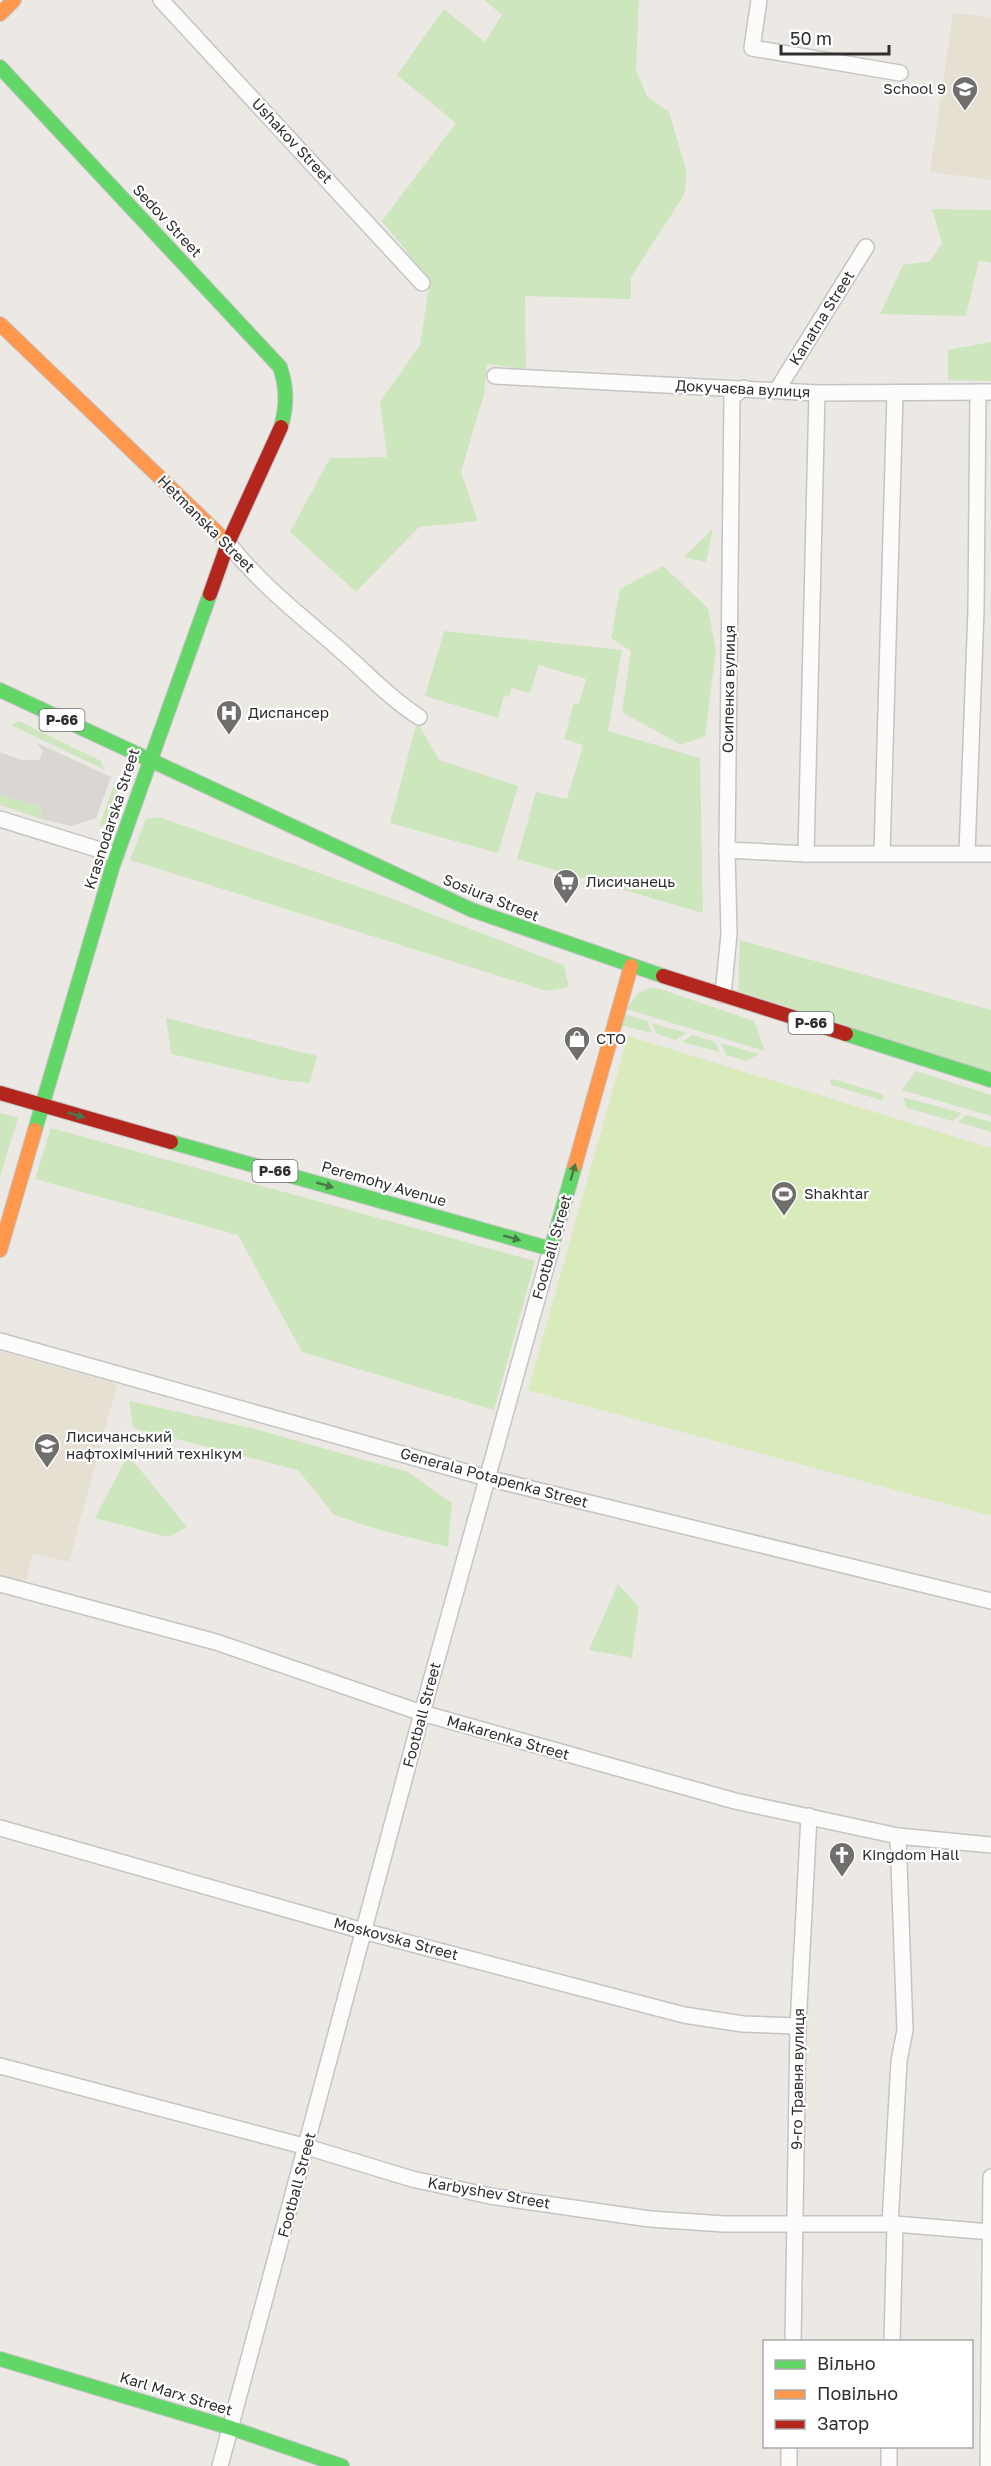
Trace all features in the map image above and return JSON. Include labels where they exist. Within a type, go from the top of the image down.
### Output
[{"type":"street","points":[[0,14],[14,0]]},
{"type":"street","name":"Ushakov Street","points":[[161,0],[422,283]]},
{"type":"street","points":[[759,0],[752,48],[900,74]]},
{"type":"street","name":"Sedov Street","points":[[0,67],[280,367],[286,385],[286,409]]},
{"type":"street","name":"Kanatna Street","points":[[777,390],[866,247]]},
{"type":"street","name":"Hetmanska Street","points":[[0,324],[228,543],[242,561],[292,609],[395,702],[418,717]]},
{"type":"street","name":"Докучаєва вулиця","points":[[495,376],[816,393],[985,392]]},
{"type":"street","name":"Осипенка вулиця","points":[[723,995],[729,933],[727,850],[732,397],[744,388]]},
{"type":"street","points":[[967,853],[985,392]]},
{"type":"street","points":[[806,854],[816,393]]},
{"type":"street","points":[[882,854],[895,394]]},
{"type":"street","name":"Krasnodarska Street","points":[[0,1250],[116,855],[228,543],[279,436],[286,409]]},
{"type":"street","name":"Sosiura Street","points":[[0,690],[124,750],[149,759],[472,910],[631,966],[991,1080]]},
{"type":"street","points":[[0,819],[116,855]]},
{"type":"street","points":[[727,850],[806,854],[991,854]]},
{"type":"street","name":"Football Street","points":[[220,2466],[422,1713],[631,966]]},
{"type":"street","name":"Peremohy Avenue","points":[[0,1093],[551,1248]]},
{"type":"street","name":"Generala Potapenka Street","points":[[0,1341],[488,1478],[991,1601]]},
{"type":"street","name":"Makarenka Street","points":[[0,1584],[216,1642],[422,1713],[735,1801],[898,1836],[991,1845]]},
{"type":"street","name":"9-го Травня вулиця","points":[[793,2340],[798,2026],[809,1816]]},
{"type":"street","name":"Moskovska Street","points":[[0,1828],[363,1931],[684,2015],[743,2024],[798,2026]]},
{"type":"street","points":[[892,2340],[893,2224],[899,2061],[905,2030],[898,1836]]},
{"type":"street","name":"Karbyshev Street","points":[[0,2066],[307,2146],[412,2179],[490,2196],[650,2219],[724,2224],[893,2224],[991,2231]]},
{"type":"street","points":[[988,2466],[991,2177]]},
{"type":"street","name":"Karl Marx Street","points":[[0,2360],[231,2428],[342,2466]]},
{"type":"street","points":[[789,2448],[789,2466]]},
{"type":"street","points":[[889,2448],[889,2466]]},
{"type":"shaded area","name":"School 9","points":[[953,13],[991,17],[991,180],[930,172]]},
{"type":"shaded area","points":[[37,743],[111,777],[96,818],[71,826],[42,819],[41,807],[0,795],[0,752],[21,760],[39,760],[43,751]]},
{"type":"shaded area","name":"Лисичанський нафтохімічний технікум","points":[[0,1351],[117,1384],[69,1562],[33,1554],[25,1585],[0,1578]]},
{"type":"green space","points":[[484,0],[639,0],[636,70],[647,96],[669,112],[687,173],[684,195],[631,277],[631,299],[525,296],[526,369],[487,364],[484,394],[461,472],[478,521],[419,527],[356,592],[290,532],[330,458],[387,457],[380,402],[420,345],[429,285],[424,273],[382,221],[456,123],[397,75],[444,9],[485,42],[502,15]]},
{"type":"green space","points":[[932,209],[991,210],[991,263],[979,260],[966,316],[880,314],[903,265],[930,261],[942,244]]},
{"type":"green space","points":[[991,342],[991,381],[948,380],[948,350]]},
{"type":"green space","points":[[713,528],[706,562],[684,557]]},
{"type":"green space","points":[[663,566],[708,608],[716,650],[705,736],[681,745],[622,712],[631,651],[611,638],[620,589]]},
{"type":"green space","points":[[444,631],[622,650],[608,731],[700,758],[703,913],[517,859],[536,792],[567,799],[583,745],[564,739],[574,703],[579,704],[586,679],[539,665],[530,693],[512,688],[509,697],[504,696],[498,718],[425,696]]},
{"type":"green space","points":[[19,721],[101,761],[105,770],[11,725]]},
{"type":"green space","points":[[417,722],[439,760],[518,786],[498,853],[390,823]]},
{"type":"green space","points":[[114,785],[118,803],[114,815],[99,827]]},
{"type":"green space","points":[[0,795],[41,807],[42,819],[0,805]]},
{"type":"green space","points":[[159,817],[385,896],[564,965],[569,987],[547,991],[130,860],[146,819]]},
{"type":"green space","points":[[740,940],[991,1010],[991,1072],[738,991]]},
{"type":"green space","points":[[649,988],[657,988],[754,1021],[765,1051],[626,1009],[637,994]]},
{"type":"green space","points":[[624,1014],[647,1021],[652,1033],[620,1025]]},
{"type":"green space","points":[[166,1018],[317,1056],[310,1083],[282,1080],[171,1054]]},
{"type":"green space","points":[[652,1023],[686,1033],[676,1040],[657,1034]]},
{"type":"green space","points":[[692,1035],[715,1042],[720,1052],[682,1042]]},
{"type":"green space","name":"Shakhtar","points":[[628,1036],[991,1148],[991,1516],[528,1390]]},
{"type":"green space","points":[[721,1043],[759,1054],[746,1061],[726,1055]]},
{"type":"green space","points":[[916,1071],[991,1095],[991,1116],[902,1090]]},
{"type":"green space","points":[[833,1079],[883,1094],[884,1098],[881,1100],[831,1085],[830,1081]]},
{"type":"green space","points":[[903,1097],[962,1113],[952,1121],[907,1108]]},
{"type":"green space","points":[[0,1113],[18,1118],[0,1176]]},
{"type":"green space","points":[[966,1115],[991,1122],[991,1132],[958,1122]]},
{"type":"green space","points":[[51,1128],[535,1261],[494,1410],[302,1352],[238,1235],[35,1179]]},
{"type":"green space","points":[[129,1401],[255,1429],[408,1472],[452,1503],[448,1547],[383,1531],[334,1515],[298,1470],[133,1428]]},
{"type":"green space","points":[[128,1455],[187,1527],[168,1537],[95,1518]]},
{"type":"green space","points":[[618,1584],[639,1607],[632,1658],[589,1650]]},
{"type":"traffic: fast","points":[[0,67],[280,367],[285,397],[281,427]]},
{"type":"traffic: fast","points":[[35,1130],[113,865],[210,594]]},
{"type":"traffic: fast","points":[[0,690],[472,910],[663,976]]},
{"type":"traffic: fast","points":[[846,1034],[991,1080]]},
{"type":"traffic: fast","points":[[171,1142],[551,1249],[575,1165]]},
{"type":"traffic: fast","points":[[0,2359],[231,2428],[342,2466]]},
{"type":"traffic: slow","points":[[0,14],[14,0]]},
{"type":"traffic: slow","points":[[0,324],[228,543]]},
{"type":"traffic: slow","points":[[575,1165],[631,966]]},
{"type":"traffic: slow","points":[[0,1250],[35,1130]]},
{"type":"traffic: jam","points":[[210,594],[228,543],[281,427]]},
{"type":"traffic: jam","points":[[663,976],[846,1034]]},
{"type":"traffic: jam","points":[[0,1093],[171,1142]]},
{"type":"place","name":"School 9","points":[[965,112]]},
{"type":"place","name":"Диспансер","points":[[229,736]]},
{"type":"place","name":"Лисичанець","points":[[566,905]]},
{"type":"place","name":"СТО","points":[[577,1062]]},
{"type":"place","name":"Shakhtar","points":[[784,1217]]},
{"type":"place","name":"Лисичанський нафтохімічний технікум","points":[[47,1469]]},
{"type":"place","name":"Kingdom Hall","points":[[842,1878]]}]
